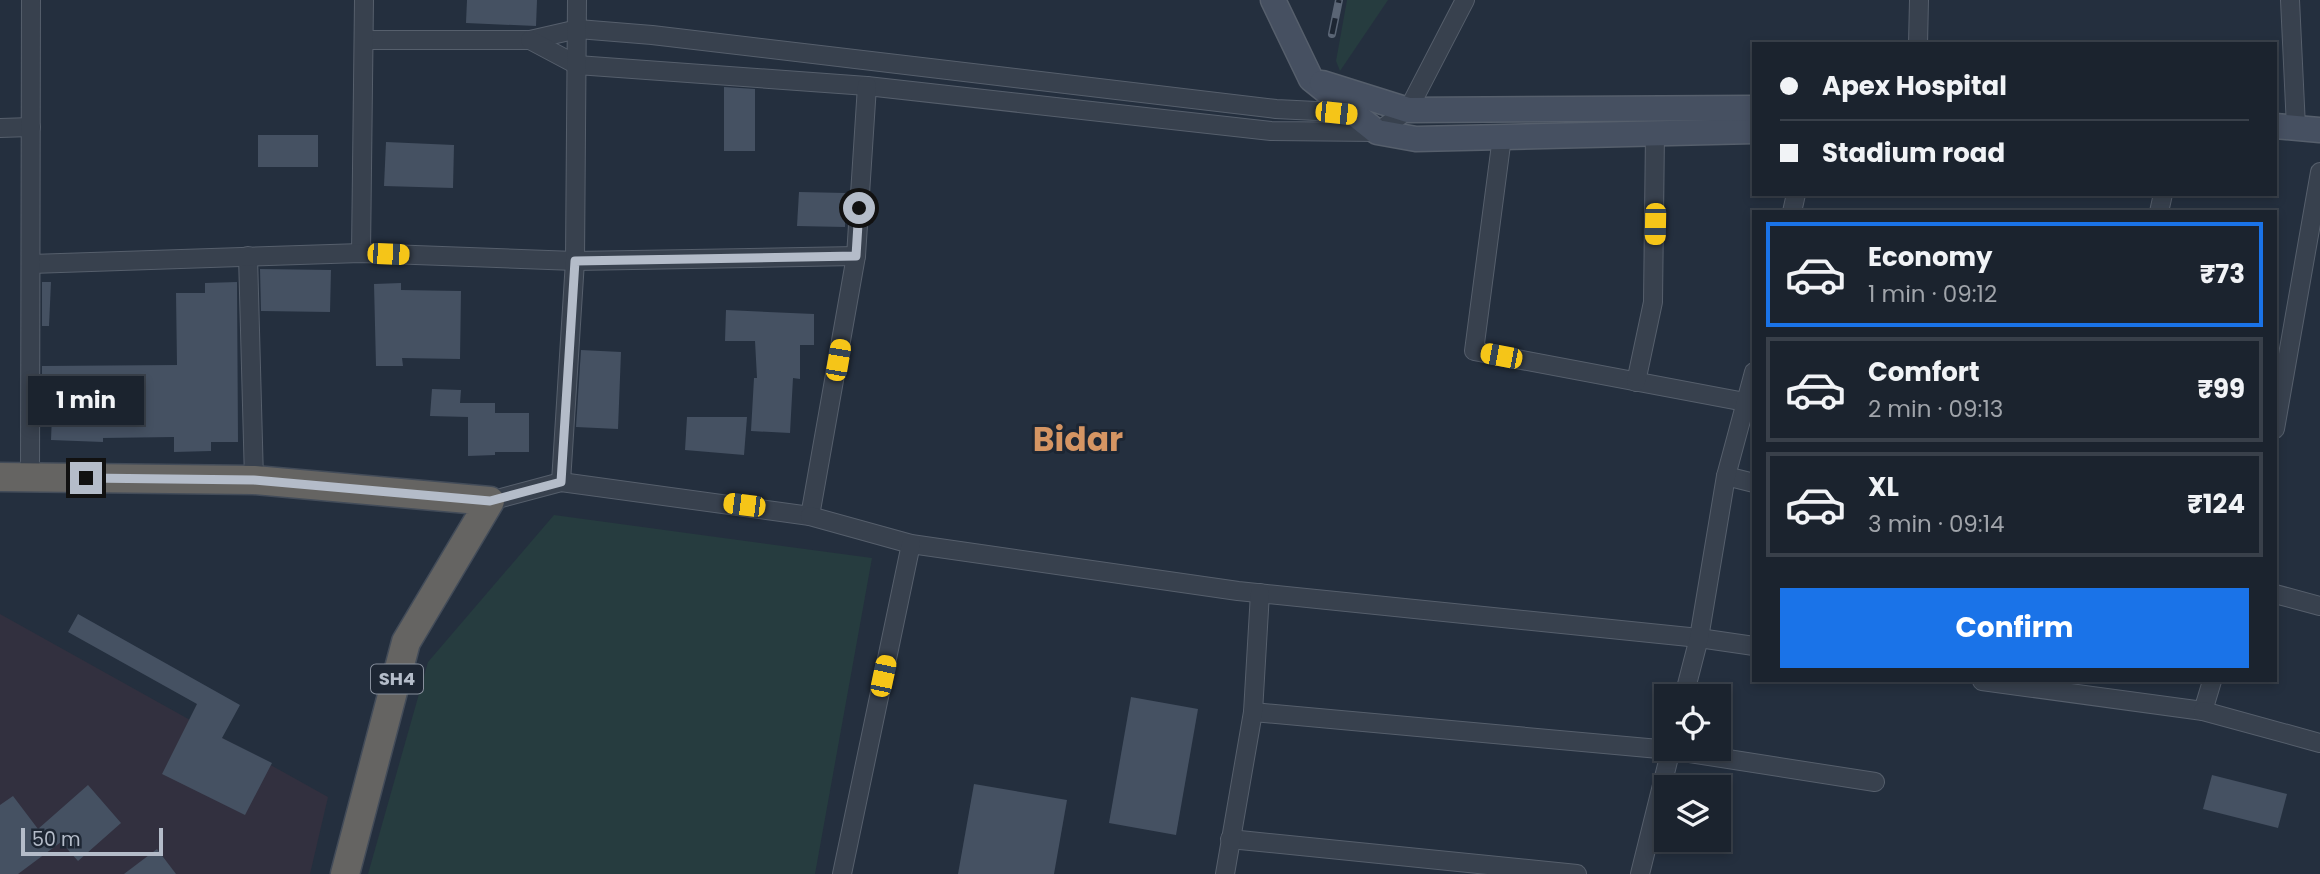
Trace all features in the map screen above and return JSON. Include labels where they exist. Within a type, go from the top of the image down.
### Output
[{"type":"highway","points":[[0,477],[254,480],[490,501]]},
{"type":"highway","name":"SH4","points":[[345,874],[407,642],[490,501]]},
{"type":"main road","points":[[1273,0],[1311,79],[1377,132],[1416,139],[1752,131]]},
{"type":"main road","points":[[1311,79],[1408,110],[1752,107]]},
{"type":"street","points":[[30,477],[32,0]]},
{"type":"street","points":[[361,253],[364,0]]},
{"type":"street","points":[[561,482],[575,261],[577,0]]},
{"type":"street","points":[[530,40],[577,65],[867,86],[1271,131],[1377,132],[1408,110],[1465,0]]},
{"type":"street","points":[[1918,42],[1919,0]]},
{"type":"street","points":[[2290,0],[2297,128]]},
{"type":"street","points":[[364,40],[530,40],[578,29],[652,35],[1276,109],[1354,115],[1378,100]]},
{"type":"street","points":[[810,516],[856,256],[867,86]]},
{"type":"street","points":[[0,128],[31,127]]},
{"type":"street","points":[[1636,382],[1653,302],[1656,133]]},
{"type":"street","points":[[1503,137],[1474,351],[1745,402]]},
{"type":"street","points":[[2277,411],[2320,172]]},
{"type":"street","points":[[31,264],[361,253],[575,261],[856,256]]},
{"type":"street","points":[[248,257],[254,480]]},
{"type":"street","points":[[1687,684],[1699,638],[1726,476],[1752,379]]},
{"type":"street","points":[[1726,476],[1752,482]]},
{"type":"street","points":[[490,501],[561,482],[810,516],[911,544],[1260,593],[1752,646]]},
{"type":"street","points":[[842,874],[911,544]]},
{"type":"street","points":[[1225,874],[1253,712],[1260,593]]},
{"type":"street","points":[[2277,595],[2320,606]]},
{"type":"street","points":[[1997,682],[2042,685],[2203,711],[2320,743]]},
{"type":"street","points":[[2203,711],[2212,682]]},
{"type":"street","points":[[1253,712],[1654,748]]},
{"type":"street","points":[[1731,759],[1875,782]]},
{"type":"street","points":[[1640,874],[1668,761]]},
{"type":"street","points":[[1230,839],[1577,874]]},
{"type":"shaded area","points":[[0,614],[328,797],[310,874],[0,874]]},
{"type":"green space","points":[[1347,0],[1388,0],[1340,71],[1336,61]]},
{"type":"green space","points":[[554,515],[872,558],[815,874],[368,874],[428,662]]},
{"type":"building","points":[[467,0],[537,0],[536,26],[466,23]]},
{"type":"building","points":[[724,87],[755,89],[755,151],[724,151]]},
{"type":"building","points":[[258,135],[318,135],[318,167],[258,167]]},
{"type":"building","points":[[386,142],[454,145],[453,188],[384,186]]},
{"type":"building","points":[[799,192],[846,193],[845,227],[797,226]]},
{"type":"building","points":[[260,269],[331,270],[330,312],[261,311]]},
{"type":"building","points":[[42,282],[51,282],[49,326],[42,326]]},
{"type":"building","points":[[237,282],[238,442],[211,442],[211,451],[174,452],[174,437],[103,438],[103,442],[51,440],[53,389],[42,388],[42,366],[177,365],[176,293],[205,293],[205,283]]},
{"type":"building","points":[[401,283],[401,290],[461,291],[460,359],[402,358],[403,366],[376,366],[374,284]]},
{"type":"building","points":[[726,310],[814,314],[814,345],[800,345],[800,379],[793,378],[790,433],[751,431],[754,378],[757,378],[755,341],[725,341]]},
{"type":"building","points":[[581,350],[621,352],[618,429],[576,427]]},
{"type":"building","points":[[432,389],[461,390],[460,403],[495,403],[495,413],[529,413],[529,452],[495,452],[495,455],[468,456],[468,417],[430,416]]},
{"type":"building","points":[[687,417],[747,417],[744,455],[685,450]]},
{"type":"building","points":[[78,614],[240,705],[222,738],[272,763],[245,815],[162,774],[197,704],[68,632]]},
{"type":"building","points":[[1131,697],[1198,709],[1176,835],[1109,823]]},
{"type":"building","points":[[2212,775],[2287,794],[2278,828],[2203,809]]},
{"type":"building","points":[[974,784],[1067,800],[1054,874],[958,874]]},
{"type":"building","points":[[88,785],[121,823],[78,861],[61,842],[18,874],[0,874],[0,805],[13,796],[38,829]]},
{"type":"building","points":[[157,849],[176,874],[124,874]]},
{"type":"railway","points":[[1332,34],[1339,0]]},
{"type":"district","name":"Bidar","points":[[1078,439]]},
{"type":"route","points":[[86,478],[254,480],[490,501],[561,482],[575,261],[856,256],[859,208]]}]
